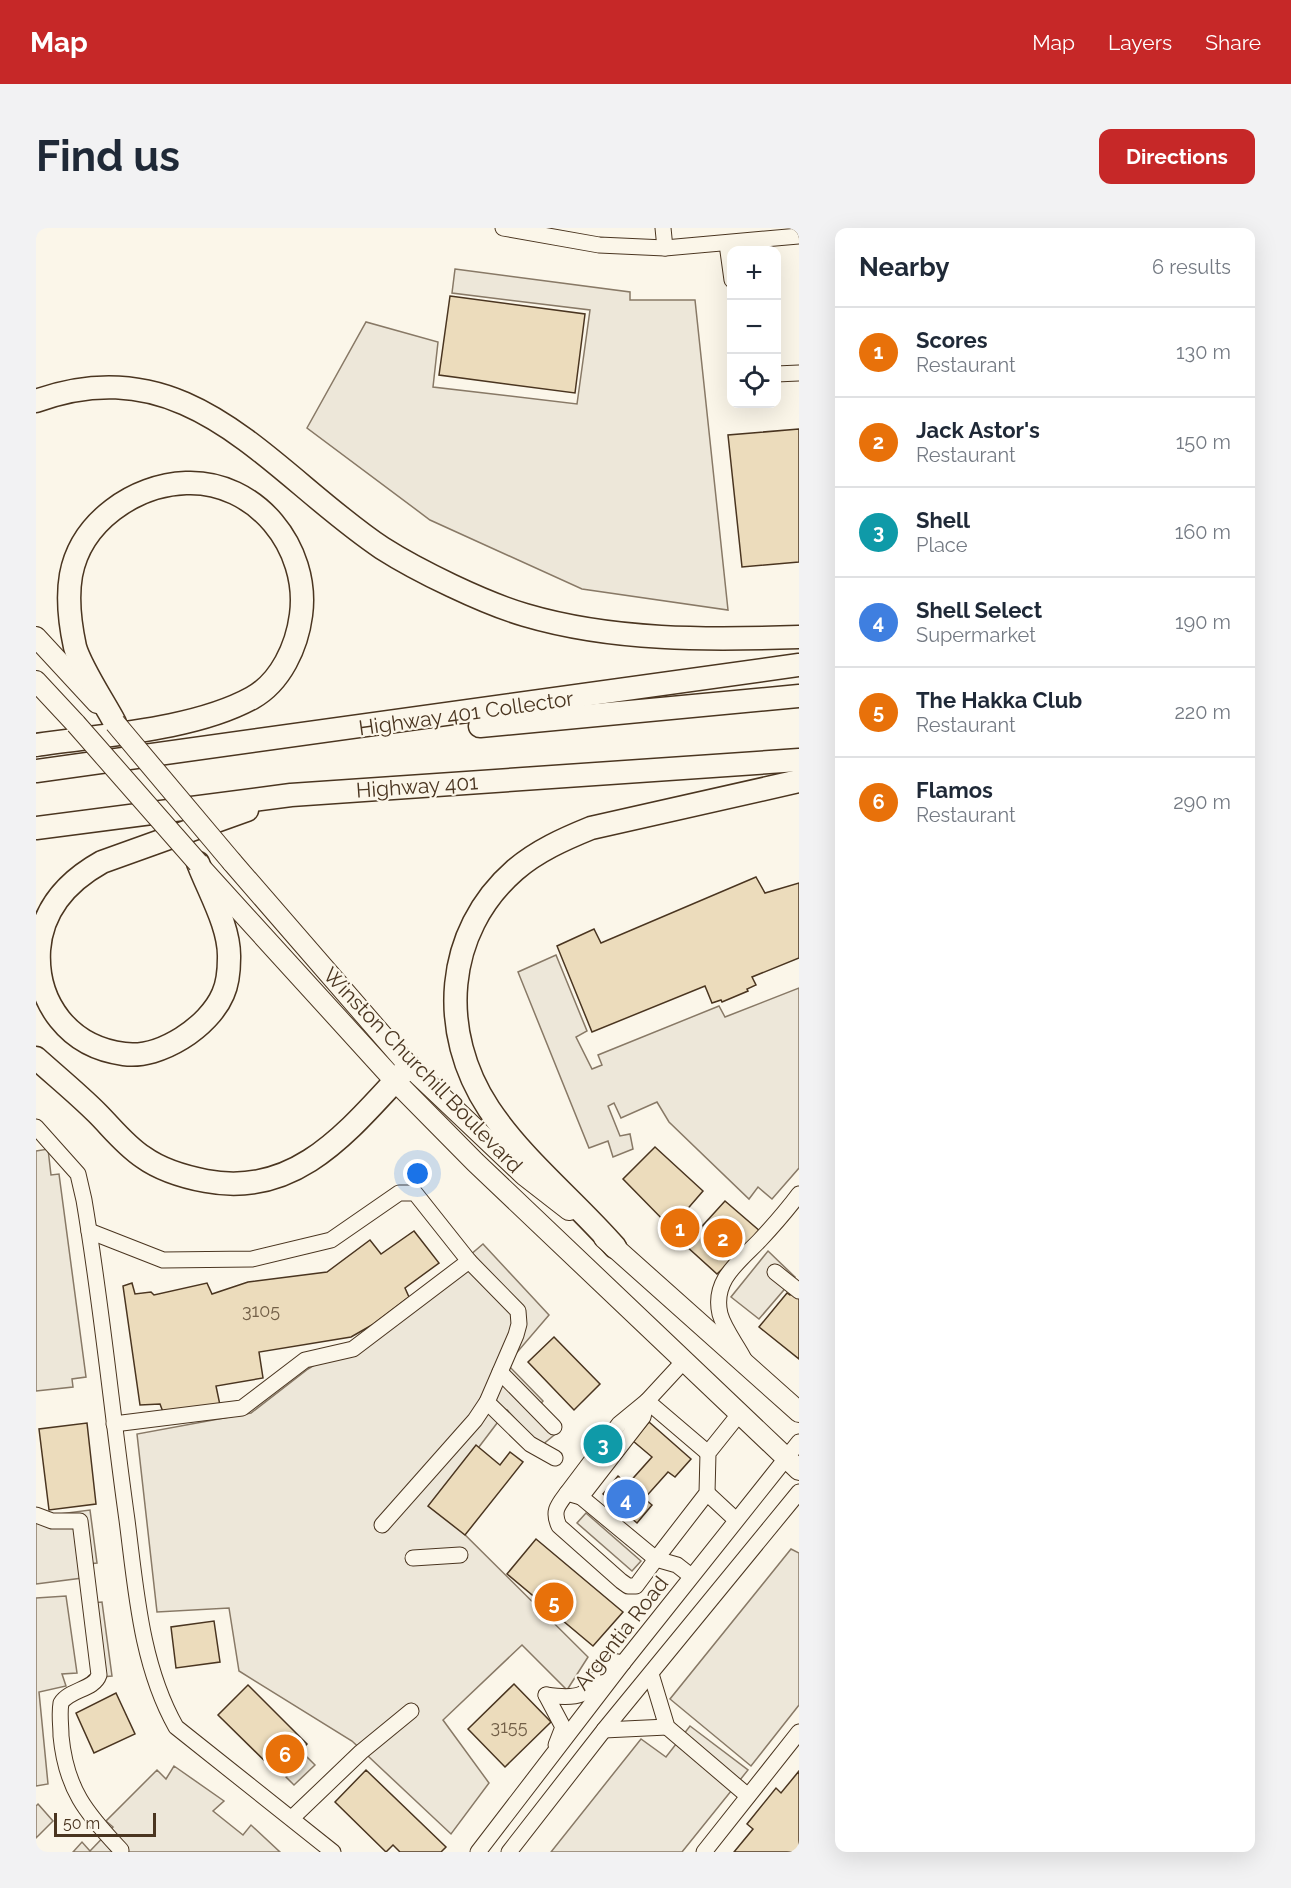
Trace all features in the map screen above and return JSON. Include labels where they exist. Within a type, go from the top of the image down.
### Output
[{"type":"highway","points":[[36,401],[58,393],[101,388],[140,389],[172,397],[204,411],[383,548],[445,582],[524,615],[614,634],[728,639],[799,637]]},
{"type":"highway","points":[[36,745],[184,722],[220,712],[254,697],[274,677],[288,659],[298,632],[302,605],[301,581],[286,537],[251,503],[220,489],[187,483],[148,489],[114,507],[88,534],[71,573],[69,607],[76,649],[115,723]]},
{"type":"highway","name":"Highway 401 Collector","points":[[132,758],[799,665]]},
{"type":"highway","points":[[36,771],[132,758],[799,696]]},
{"type":"highway","name":"Highway 401","points":[[36,828],[291,795],[799,760]]},
{"type":"highway","points":[[615,1247],[505,1131],[471,1077],[459,1042],[454,1010],[456,979],[469,932],[484,905],[506,878],[529,859],[563,840],[591,828],[799,781]]},
{"type":"highway","points":[[198,863],[218,913],[230,956],[223,994],[211,1014],[174,1041],[142,1053],[125,1054],[103,1049],[83,1040],[49,1007],[38,978],[40,939],[54,903],[83,873],[102,862],[291,795]]},
{"type":"highway","points":[[36,1058],[97,1113],[119,1138],[144,1158],[175,1173],[219,1184],[243,1184],[272,1180],[296,1171],[319,1155],[402,1073]]},
{"type":"main road","name":"Winston Churchill Boulevard","points":[[36,637],[115,723],[232,862],[475,1162],[793,1464]]},
{"type":"main road","name":"Winston Churchill Boulevard","points":[[36,681],[198,863],[402,1073],[524,1175],[615,1247],[799,1412]]},
{"type":"street","points":[[503,228],[599,245],[665,248],[799,236]]},
{"type":"street","points":[[663,228],[665,248]]},
{"type":"street","points":[[781,374],[799,373]]},
{"type":"street","points":[[36,1127],[78,1174],[89,1231],[148,1658],[164,1706],[176,1727],[333,1852]]},
{"type":"street","points":[[89,1231],[163,1260],[252,1259],[331,1240],[399,1193],[407,1191],[414,1193],[469,1261],[518,1311],[520,1317],[516,1335],[487,1402],[475,1420],[382,1526]]},
{"type":"street","points":[[747,1365],[721,1318],[719,1296],[725,1277],[799,1194]]},
{"type":"street","points":[[114,1424],[242,1408],[305,1360],[353,1349],[469,1261]]},
{"type":"street","points":[[775,1272],[799,1291]]},
{"type":"street","points":[[683,1362],[647,1401],[643,1417],[574,1495],[555,1509],[559,1526],[628,1586],[636,1586],[707,1493],[708,1453],[740,1413]]},
{"type":"street","points":[[500,1372],[554,1428]]},
{"type":"street","points":[[647,1401],[708,1453]]},
{"type":"street","points":[[487,1402],[530,1444],[555,1458]]},
{"type":"street","name":"Argentia Road","points":[[478,1852],[736,1520],[793,1464],[799,1442]]},
{"type":"street","points":[[509,1852],[604,1730],[799,1492]]},
{"type":"street","points":[[707,1493],[736,1520]]},
{"type":"street","points":[[574,1495],[656,1559],[677,1565],[691,1576]]},
{"type":"street","points":[[36,1515],[52,1521],[80,1521],[99,1675],[98,1680],[65,1698],[61,1703],[62,1745],[75,1794],[88,1814],[121,1850]]},
{"type":"street","points":[[413,1558],[460,1556]]},
{"type":"street","points":[[541,1770],[560,1737],[563,1727],[546,1695],[572,1698],[584,1695],[611,1660],[623,1663]]},
{"type":"street","points":[[651,1674],[667,1727],[748,1796]]},
{"type":"street","points":[[292,1818],[361,1752],[411,1711]]},
{"type":"street","points":[[604,1730],[667,1727]]},
{"type":"street","points":[[704,1852],[799,1732]]},
{"type":"shaded area","points":[[455,269],[630,292],[630,300],[695,300],[728,610],[582,589],[430,520],[307,428],[366,322],[438,342],[433,387],[577,404],[590,310],[452,293]]},
{"type":"shaded area","points":[[556,955],[587,1031],[576,1037],[592,1069],[602,1065],[598,1055],[719,1006],[725,1017],[799,988],[799,1168],[772,1199],[758,1187],[749,1199],[669,1122],[657,1102],[621,1118],[614,1103],[608,1106],[620,1136],[630,1134],[633,1149],[613,1157],[608,1141],[589,1148],[518,972]]},
{"type":"shaded area","points":[[48,1149],[51,1175],[59,1174],[86,1377],[72,1379],[73,1387],[36,1391],[36,1151]]},
{"type":"shaded area","points":[[483,1244],[549,1315],[507,1364],[543,1401],[537,1408],[559,1431],[541,1446],[507,1410],[435,1505],[588,1657],[567,1690],[522,1645],[443,1720],[489,1783],[451,1834],[352,1741],[239,1671],[229,1608],[157,1612],[137,1434],[251,1413],[308,1369],[415,1302]]},
{"type":"shaded area","points":[[768,1251],[795,1277],[759,1319],[731,1297]]},
{"type":"shaded area","points":[[90,1510],[97,1563],[88,1564],[90,1577],[36,1584],[36,1517]]},
{"type":"shaded area","points":[[586,1513],[641,1561],[632,1571],[577,1523]]},
{"type":"shaded area","points":[[791,1549],[799,1553],[799,1705],[751,1766],[670,1699]]},
{"type":"shaded area","points":[[66,1596],[77,1673],[62,1674],[66,1686],[39,1692],[48,1784],[36,1786],[36,1598]]},
{"type":"shaded area","points":[[102,1602],[112,1676],[102,1677],[92,1603]]},
{"type":"shaded area","points":[[690,1726],[748,1770],[682,1852],[551,1852],[641,1739],[666,1757]]},
{"type":"shaded area","points":[[307,1757],[315,1765],[294,1785],[286,1777]]},
{"type":"shaded area","points":[[174,1766],[224,1801],[213,1811],[243,1835],[251,1825],[280,1852],[73,1852],[82,1842],[90,1851],[113,1827],[106,1821],[157,1770],[166,1779]]},
{"type":"shaded area","points":[[38,1804],[53,1821],[36,1838],[36,1806]]},
{"type":"building","points":[[450,296],[585,314],[575,393],[439,375]]},
{"type":"building","points":[[799,429],[799,562],[742,567],[728,435]]},
{"type":"building","points":[[756,877],[765,893],[799,883],[799,958],[752,977],[756,985],[722,1002],[721,1000],[712,1003],[705,986],[592,1032],[557,946],[594,929],[601,943]]},
{"type":"building","points":[[655,1147],[703,1191],[671,1228],[623,1179]]},
{"type":"building","points":[[725,1201],[761,1232],[717,1274],[685,1245]]},
{"type":"building","points":[[414,1231],[439,1263],[405,1288],[409,1297],[372,1325],[351,1337],[259,1352],[263,1378],[216,1386],[220,1405],[163,1412],[160,1404],[140,1405],[123,1286],[132,1283],[135,1294],[151,1292],[154,1295],[207,1283],[212,1294],[248,1282],[327,1272],[370,1240],[381,1254]]},
{"type":"building","points":[[799,1285],[799,1359],[759,1327],[787,1293],[790,1295]]},
{"type":"building","points":[[554,1337],[600,1384],[574,1410],[528,1362]]},
{"type":"building","points":[[649,1422],[691,1459],[675,1477],[668,1472],[643,1500],[627,1485],[652,1457],[633,1441]]},
{"type":"building","points":[[87,1423],[96,1504],[49,1510],[39,1429]]},
{"type":"building","points":[[476,1445],[500,1465],[510,1452],[523,1462],[465,1535],[428,1506]]},
{"type":"building","points":[[618,1476],[652,1505],[637,1523],[603,1494]]},
{"type":"building","points":[[536,1539],[623,1612],[593,1646],[507,1574]]},
{"type":"building","points":[[214,1621],[220,1662],[176,1668],[171,1627]]},
{"type":"building","points":[[514,1684],[551,1722],[505,1767],[468,1729]]},
{"type":"building","points":[[248,1685],[307,1744],[278,1774],[218,1715]]},
{"type":"building","points":[[116,1693],[135,1734],[94,1753],[76,1713]]},
{"type":"building","points":[[366,1770],[446,1847],[441,1852],[400,1852],[393,1845],[386,1852],[335,1802]]},
{"type":"building","points":[[799,1771],[799,1852],[734,1852],[753,1829],[747,1824],[776,1788],[781,1793]]},
{"type":"place","name":"Scores","points":[[680,1228]]},
{"type":"place","name":"Jack Astor's","points":[[723,1238]]},
{"type":"place","name":"Shell","points":[[603,1444]]},
{"type":"place","name":"Shell Select","points":[[626,1499]]},
{"type":"place","name":"The Hakka Club","points":[[554,1602]]},
{"type":"place","name":"Flamos","points":[[285,1754]]}]
